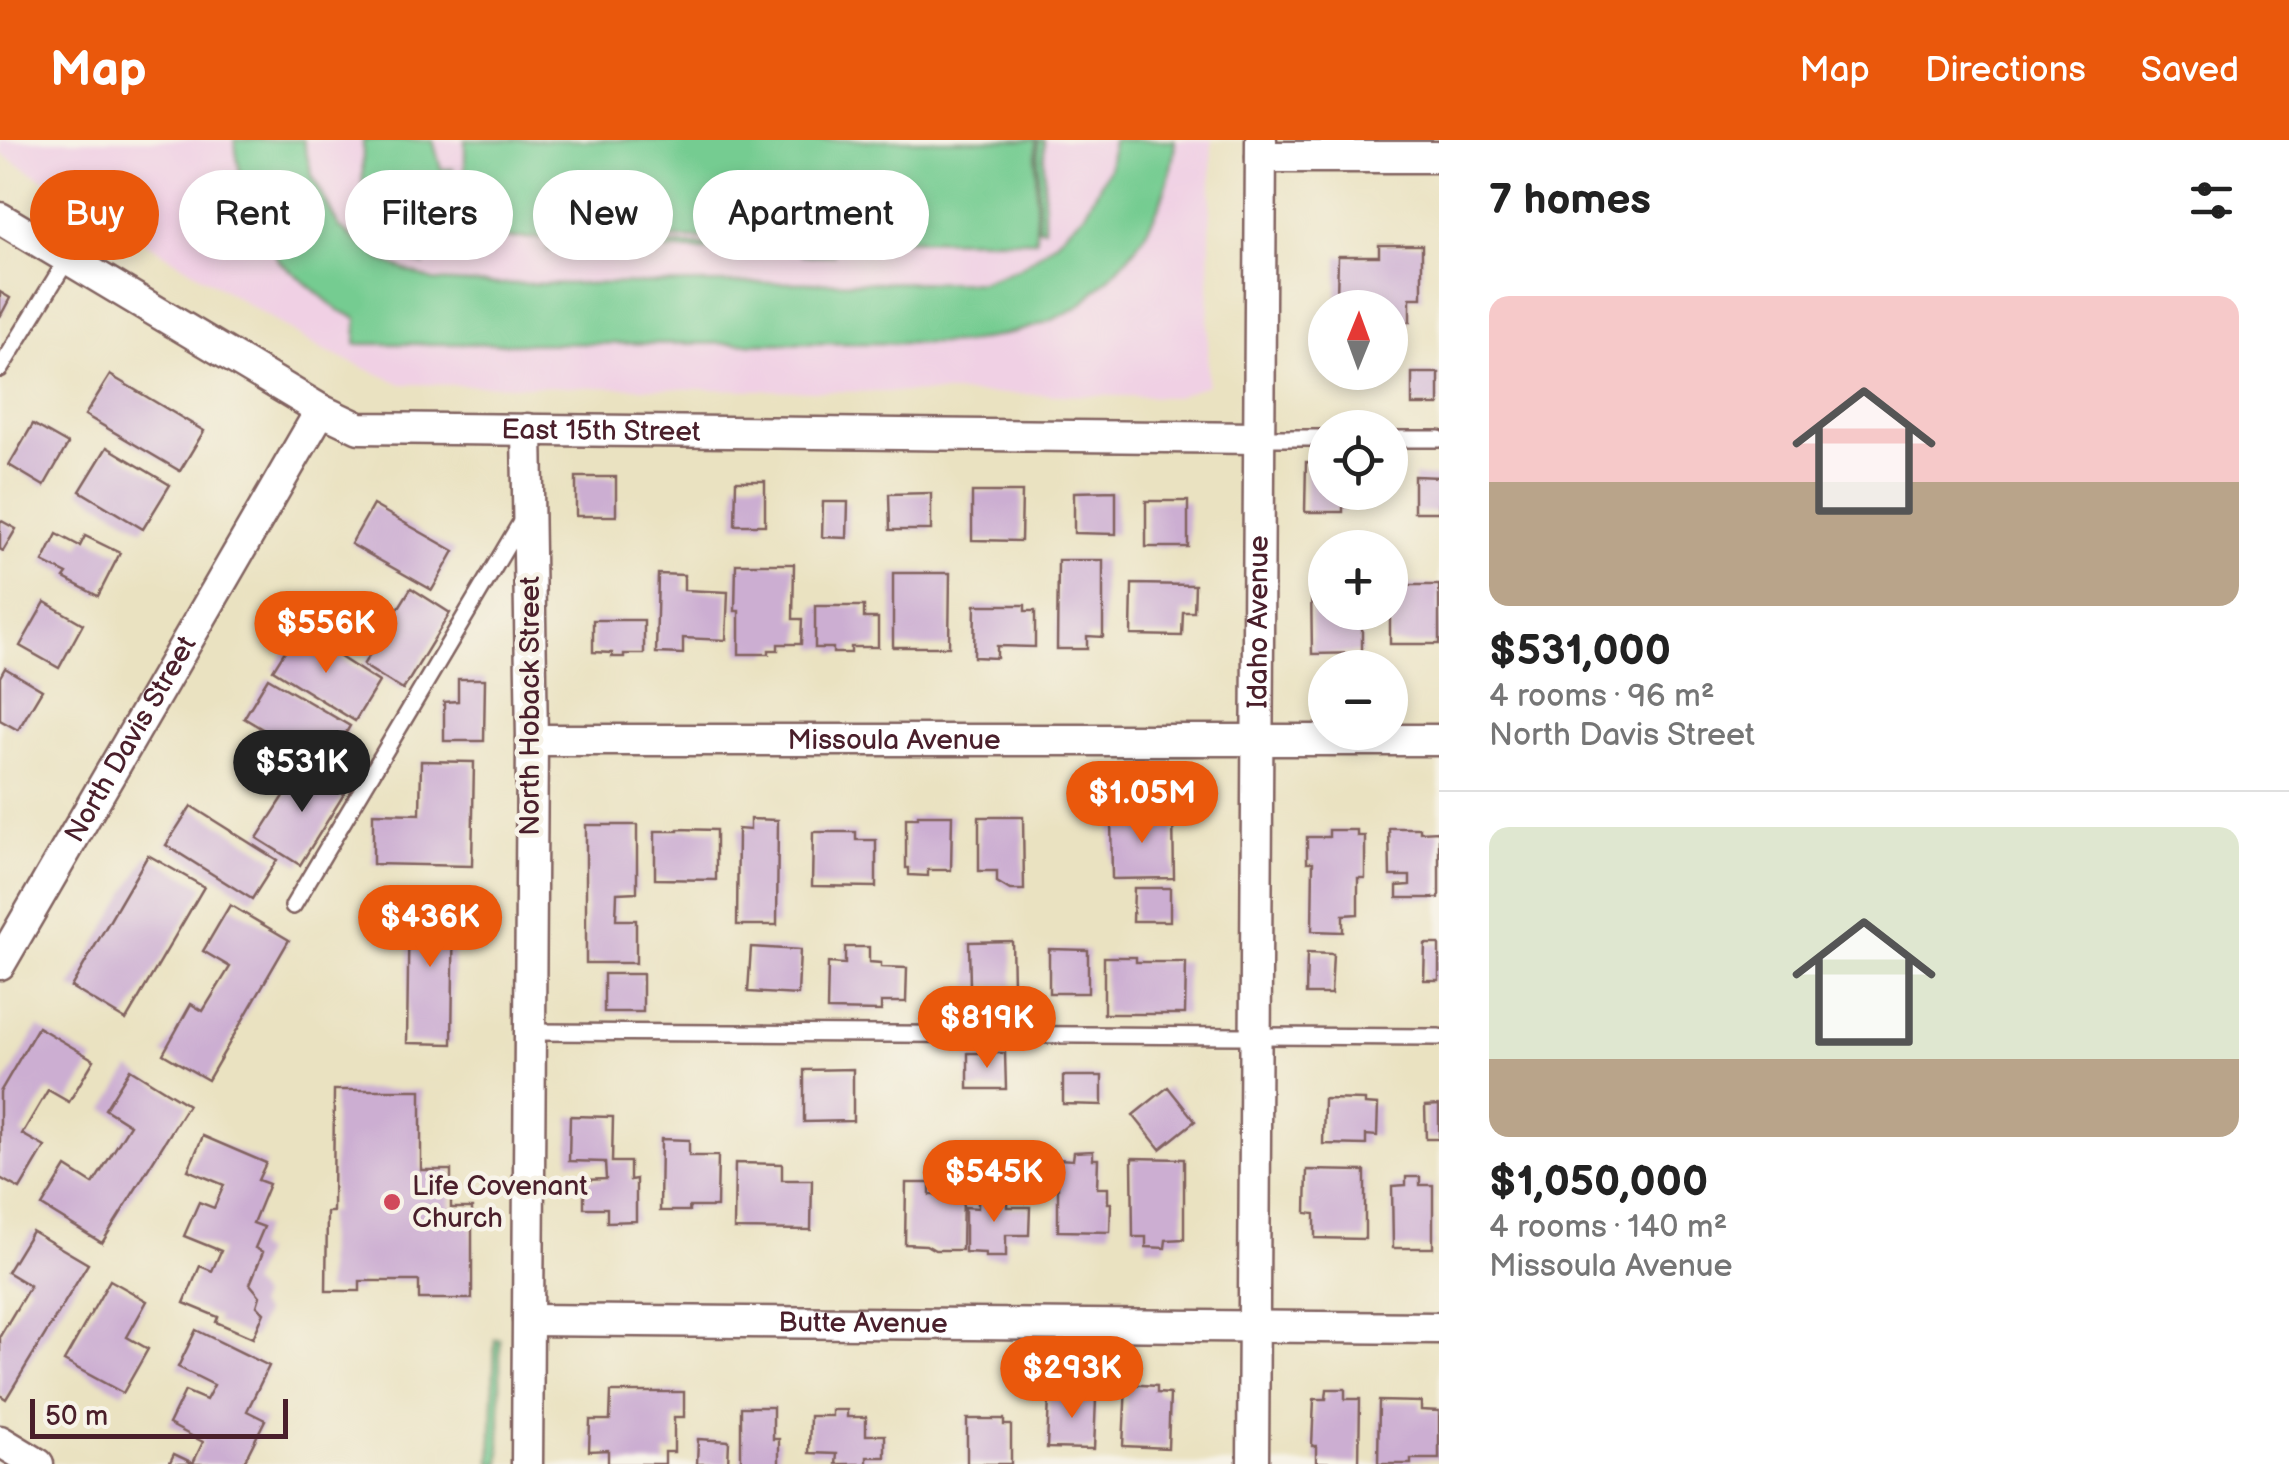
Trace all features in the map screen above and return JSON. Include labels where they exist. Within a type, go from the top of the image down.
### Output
[{"type":"street","points":[[1261,148],[1439,157]]},
{"type":"street","name":"Idaho Avenue","points":[[1253,1464],[1261,148]]},
{"type":"street","name":"East 15th Street","points":[[0,218],[30,236]]},
{"type":"street","name":"East 15th Street","points":[[71,260],[321,410],[359,428],[1260,438]]},
{"type":"street","name":"North Davis Street","points":[[0,964],[321,410]]},
{"type":"street","name":"North Hoback Street","points":[[527,429],[532,740],[527,1464]]},
{"type":"street","name":"Missoula Avenue","points":[[532,740],[1439,740]]},
{"type":"street","name":"Butte Avenue","points":[[528,1320],[1439,1328]]},
{"type":"street","points":[[0,1441],[38,1464]]},
{"type":"lane","points":[[0,370],[67,260]]},
{"type":"lane","points":[[1260,438],[1308,438]]},
{"type":"lane","points":[[1408,438],[1439,439]]},
{"type":"lane","points":[[293,906],[528,509]]},
{"type":"lane","points":[[530,1032],[1439,1038]]},
{"type":"shaded area","points":[[0,140],[1212,140],[1207,385],[1175,397],[402,384],[324,351],[159,250],[159,170],[30,171],[0,153]]},
{"type":"green space","points":[[234,140],[303,140],[311,170],[239,170]]},
{"type":"green space","points":[[363,140],[433,140],[441,169],[453,170],[363,170]]},
{"type":"green space","points":[[465,140],[1036,140],[1036,240],[929,239],[929,170],[693,170],[693,239],[673,239],[673,170],[533,170],[533,238],[513,238],[513,170],[465,170]]},
{"type":"green space","points":[[1038,140],[1044,140],[1044,228],[1038,228]]},
{"type":"green space","points":[[1113,140],[1175,140],[1168,182],[1152,221],[1129,256],[1085,301],[1050,321],[965,343],[356,344],[357,318],[338,310],[278,260],[325,260],[325,200],[345,232],[345,260],[382,260],[433,281],[980,282],[1020,268],[1085,213],[1109,168]]},
{"type":"green space","points":[[673,245],[693,245],[693,250],[673,250]]},
{"type":"green space","points":[[495,1339],[500,1339],[500,1464],[491,1464]]},
{"type":"building","points":[[1379,245],[1422,245],[1422,298],[1410,298],[1410,322],[1408,290],[1337,290],[1338,256],[1379,256]]},
{"type":"building","points":[[0,292],[10,298],[0,317]]},
{"type":"building","points":[[1412,373],[1439,373],[1439,405],[1412,405]]},
{"type":"building","points":[[110,375],[204,431],[180,471],[85,415]]},
{"type":"building","points":[[33,424],[68,444],[44,486],[9,465]]},
{"type":"building","points":[[107,447],[170,485],[143,529],[80,491]]},
{"type":"building","points":[[1306,462],[1308,510],[1343,512],[1305,512]]},
{"type":"building","points":[[1414,476],[1439,477],[1439,512],[1414,512]]},
{"type":"building","points":[[576,477],[616,477],[616,516],[576,516]]},
{"type":"building","points":[[736,481],[765,481],[765,525],[735,525]]},
{"type":"building","points":[[1116,491],[1116,534],[1074,533],[1074,492]]},
{"type":"building","points":[[972,492],[1022,492],[1021,541],[972,540]]},
{"type":"building","points":[[931,493],[931,530],[890,530],[889,494]]},
{"type":"building","points":[[1146,501],[1188,501],[1188,547],[1146,547]]},
{"type":"building","points":[[823,502],[848,502],[847,538],[822,537]]},
{"type":"building","points":[[373,505],[454,551],[432,590],[351,544]]},
{"type":"building","points":[[0,520],[16,529],[3,551],[0,549]]},
{"type":"building","points":[[57,534],[80,546],[85,536],[120,553],[98,596],[43,562]]},
{"type":"building","points":[[1058,560],[1103,560],[1103,637],[1087,636],[1087,649],[1057,649]]},
{"type":"building","points":[[736,564],[794,564],[793,619],[802,619],[801,644],[778,644],[778,650],[769,650],[769,654],[739,654]]},
{"type":"building","points":[[893,573],[950,573],[949,647],[893,647]]},
{"type":"building","points":[[658,574],[684,575],[684,590],[728,592],[726,640],[683,638],[683,654],[656,653]]},
{"type":"building","points":[[1132,584],[1195,585],[1194,612],[1183,612],[1182,636],[1131,635]]},
{"type":"building","points":[[1408,585],[1439,585],[1439,644],[1390,644],[1390,630],[1408,630]]},
{"type":"building","points":[[411,588],[450,613],[403,690],[363,665]]},
{"type":"building","points":[[45,602],[83,624],[59,668],[20,646]]},
{"type":"building","points":[[975,605],[1025,605],[1025,611],[1035,611],[1035,647],[997,646],[997,658],[974,657]]},
{"type":"building","points":[[815,606],[864,606],[864,618],[878,618],[878,647],[851,647],[851,653],[815,648]]},
{"type":"building","points":[[593,620],[644,620],[644,654],[612,657],[612,653],[593,652]]},
{"type":"building","points":[[298,630],[379,682],[355,721],[273,670]]},
{"type":"building","points":[[1312,630],[1362,630],[1362,650],[1312,650]]},
{"type":"building","points":[[5,668],[42,690],[18,730],[0,720],[0,677]]},
{"type":"building","points":[[268,678],[350,726],[326,767],[244,718]]},
{"type":"building","points":[[458,679],[485,679],[484,741],[444,741],[444,702],[458,701]]},
{"type":"building","points":[[421,761],[474,762],[472,866],[373,864],[373,813],[420,814]]},
{"type":"building","points":[[304,765],[346,791],[300,865],[257,838]]},
{"type":"building","points":[[191,806],[277,860],[252,899],[166,845]]},
{"type":"building","points":[[1145,810],[1156,810],[1156,816],[1173,816],[1174,878],[1112,879],[1111,815],[1145,815]]},
{"type":"building","points":[[952,815],[951,870],[928,870],[928,876],[909,875],[906,818]]},
{"type":"building","points":[[979,817],[1023,817],[1024,890],[1010,890],[997,882],[997,871],[979,871]]},
{"type":"building","points":[[750,819],[778,820],[777,925],[737,925],[738,829],[750,830]]},
{"type":"building","points":[[586,825],[637,825],[637,892],[617,893],[616,920],[636,920],[636,963],[586,963]]},
{"type":"building","points":[[1389,828],[1439,831],[1439,898],[1397,898],[1397,886],[1410,885],[1410,876],[1390,876]]},
{"type":"building","points":[[716,830],[716,880],[655,879],[655,831]]},
{"type":"building","points":[[1329,830],[1357,830],[1357,836],[1365,836],[1365,878],[1358,878],[1358,914],[1343,915],[1343,932],[1312,931],[1313,862],[1307,862],[1307,837],[1329,837]]},
{"type":"building","points":[[813,832],[856,832],[856,840],[876,840],[876,887],[812,886]]},
{"type":"building","points":[[148,855],[204,887],[126,1020],[71,987]]},
{"type":"building","points":[[1134,888],[1170,888],[1170,921],[1133,921]]},
{"type":"building","points":[[409,896],[454,897],[452,1044],[407,1043]]},
{"type":"building","points":[[230,905],[289,940],[208,1080],[163,1054],[191,1004],[203,1011],[230,967],[203,951]]},
{"type":"building","points":[[1012,941],[1013,985],[970,986],[969,942]]},
{"type":"building","points":[[1425,944],[1439,944],[1439,980],[1424,980]]},
{"type":"building","points":[[751,947],[800,950],[798,995],[748,992]]},
{"type":"building","points":[[845,947],[869,947],[869,962],[881,963],[881,967],[907,968],[906,1002],[881,1002],[881,1011],[827,1010],[828,963],[845,964]]},
{"type":"building","points":[[1049,949],[1088,950],[1088,993],[1049,993]]},
{"type":"building","points":[[1307,953],[1333,954],[1331,994],[1306,994]]},
{"type":"building","points":[[1104,957],[1136,957],[1136,962],[1186,962],[1185,1014],[1104,1014]]},
{"type":"building","points":[[604,974],[643,974],[643,1012],[604,1012]]},
{"type":"building","points":[[38,1027],[94,1060],[69,1102],[48,1090],[22,1134],[45,1147],[20,1189],[0,1178],[0,1092]]},
{"type":"building","points":[[968,1053],[1005,1053],[1006,1089],[968,1089]]},
{"type":"building","points":[[130,1069],[188,1105],[102,1243],[42,1206],[66,1167],[93,1184],[130,1125],[105,1109]]},
{"type":"building","points":[[853,1069],[853,1121],[804,1122],[804,1070]]},
{"type":"building","points":[[1063,1076],[1102,1076],[1102,1105],[1063,1104]]},
{"type":"building","points":[[1168,1087],[1195,1121],[1160,1149],[1133,1115]]},
{"type":"building","points":[[334,1090],[421,1090],[421,1170],[451,1170],[451,1208],[472,1208],[472,1299],[419,1299],[419,1281],[360,1281],[360,1291],[326,1291],[327,1212],[333,1212]]},
{"type":"building","points":[[1324,1099],[1365,1100],[1365,1104],[1378,1105],[1377,1136],[1366,1135],[1366,1145],[1323,1144]]},
{"type":"building","points":[[1439,1105],[1439,1139],[1426,1139],[1425,1106]]},
{"type":"building","points":[[570,1116],[613,1117],[612,1162],[630,1162],[630,1180],[636,1179],[636,1221],[607,1222],[607,1208],[584,1208],[584,1180],[606,1179],[605,1162],[569,1161]]},
{"type":"building","points":[[203,1136],[266,1163],[258,1180],[269,1184],[253,1223],[264,1227],[255,1248],[263,1252],[250,1284],[260,1296],[257,1306],[264,1313],[253,1338],[184,1303],[200,1266],[212,1271],[221,1251],[184,1236],[199,1202],[214,1208],[224,1185],[188,1170]]},
{"type":"building","points":[[661,1139],[689,1140],[689,1156],[718,1156],[717,1207],[660,1211]]},
{"type":"building","points":[[1093,1151],[1093,1159],[1098,1159],[1097,1188],[1108,1188],[1110,1232],[1058,1231],[1058,1159],[1073,1160],[1074,1152]]},
{"type":"building","points":[[1132,1158],[1184,1159],[1184,1239],[1166,1240],[1165,1248],[1146,1247],[1146,1237],[1133,1237]]},
{"type":"building","points":[[735,1163],[782,1164],[782,1180],[812,1180],[811,1230],[734,1229]]},
{"type":"building","points":[[1307,1170],[1365,1171],[1365,1239],[1315,1238],[1315,1214],[1306,1213]]},
{"type":"building","points":[[1406,1177],[1420,1177],[1420,1185],[1433,1185],[1433,1248],[1393,1248],[1392,1186],[1406,1185]]},
{"type":"building","points":[[906,1183],[930,1183],[930,1195],[963,1195],[962,1250],[905,1244]]},
{"type":"building","points":[[978,1193],[1007,1193],[1007,1207],[1030,1207],[1029,1235],[1006,1235],[1006,1257],[965,1252],[965,1207],[978,1208]]},
{"type":"building","points":[[32,1231],[88,1264],[6,1399],[0,1395],[0,1336],[30,1286],[7,1272]]},
{"type":"building","points":[[110,1280],[147,1301],[127,1337],[148,1349],[123,1393],[64,1361]]},
{"type":"building","points":[[196,1330],[269,1366],[247,1411],[265,1420],[243,1464],[169,1464],[174,1454],[193,1463],[203,1442],[169,1424],[185,1391],[206,1400],[214,1385],[178,1367]]},
{"type":"building","points":[[1126,1384],[1157,1386],[1157,1393],[1170,1394],[1168,1448],[1123,1446]]},
{"type":"building","points":[[1067,1389],[1082,1389],[1082,1398],[1096,1398],[1094,1449],[1047,1448],[1049,1396],[1067,1397]]},
{"type":"building","points":[[1327,1389],[1345,1389],[1345,1399],[1360,1399],[1359,1464],[1316,1462],[1316,1446],[1312,1446],[1314,1399],[1326,1399]]},
{"type":"building","points":[[611,1392],[684,1392],[684,1417],[674,1417],[674,1452],[665,1452],[665,1464],[608,1464],[608,1450],[589,1451],[590,1420],[610,1420]]},
{"type":"building","points":[[1379,1401],[1421,1402],[1421,1410],[1439,1411],[1439,1459],[1378,1464]]},
{"type":"building","points":[[741,1407],[773,1407],[773,1439],[779,1439],[779,1464],[741,1464]]},
{"type":"building","points":[[832,1410],[847,1410],[847,1417],[866,1417],[866,1435],[885,1435],[885,1457],[867,1457],[867,1464],[836,1464],[837,1454],[809,1453],[810,1416],[832,1416]]},
{"type":"building","points":[[967,1419],[1004,1419],[1004,1425],[1011,1425],[1011,1464],[967,1464]]},
{"type":"building","points":[[698,1439],[729,1441],[728,1464],[697,1464]]},
{"type":"place","name":"Life Covenant Church","points":[[392,1202]]}]
